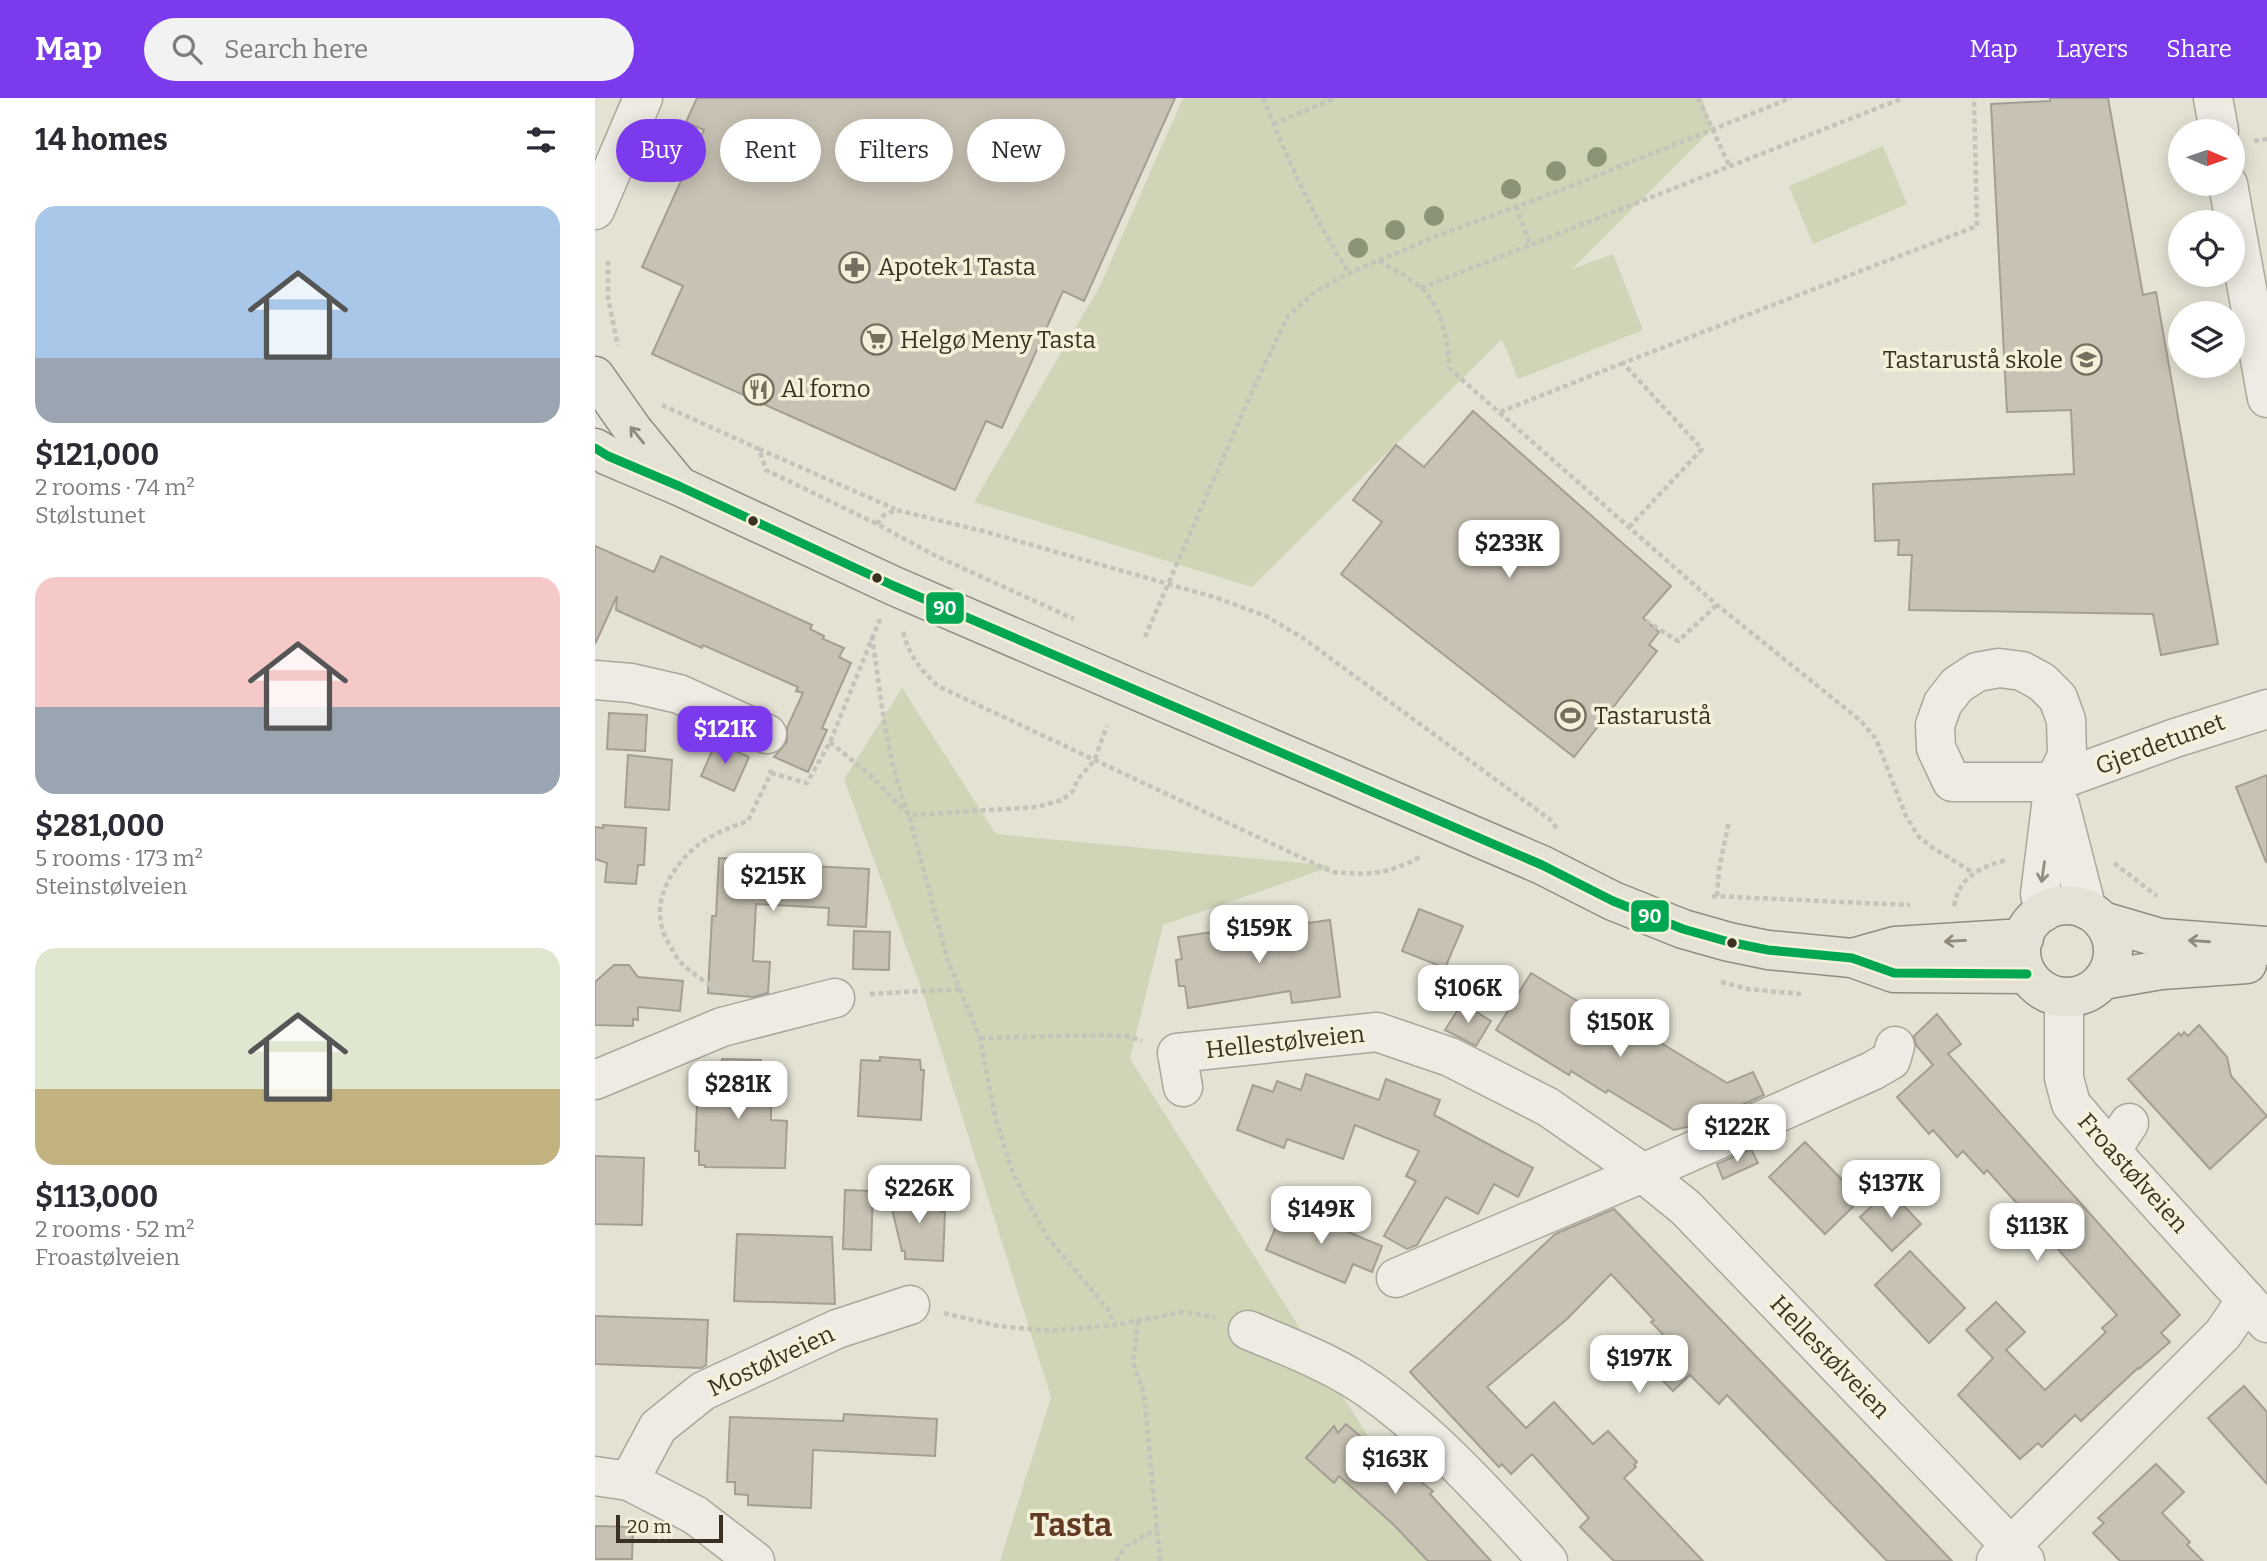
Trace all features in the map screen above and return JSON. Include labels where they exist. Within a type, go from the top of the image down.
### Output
[{"type":"main road","points":[[608,366],[633,430],[681,487]]},
{"type":"main road","points":[[595,448],[871,576],[1542,865],[1613,901],[1683,929],[1768,950],[1852,958],[1895,946],[2032,941]]},
{"type":"main road","points":[[2095,915],[2113,944],[2110,969],[2103,980],[2086,993],[2064,998],[2043,990],[2032,941],[2058,906],[2073,906],[2161,939],[2267,946]]},
{"type":"main road","points":[[2103,980],[2161,970],[2267,961]]},
{"type":"street","points":[[595,210],[643,98]]},
{"type":"street","points":[[2213,98],[2217,119]]},
{"type":"street","points":[[2231,196],[2259,302],[2267,398]]},
{"type":"street","points":[[595,680],[631,683],[679,694],[767,734]]},
{"type":"street","name":"Gjerdetunet","points":[[2053,782],[2175,738],[2267,709]]},
{"type":"street","points":[[2053,782],[2095,915]]},
{"type":"street","points":[[2032,941],[2053,782]]},
{"type":"street","points":[[595,1080],[676,1045],[745,1021],[835,998]]},
{"type":"street","name":"Froastølveien","points":[[2064,998],[2063,1078],[2071,1104],[2120,1137],[2252,1295]]},
{"type":"street","name":"Hellestølveien","points":[[1180,1070],[1377,1032],[1450,1056],[1548,1107],[1643,1172],[1686,1208],[2011,1556],[2223,1334],[2252,1295]]},
{"type":"street","points":[[1396,1278],[1872,1071],[1891,1060],[1895,1046]]},
{"type":"street","name":"Mostølveien","points":[[612,1478],[658,1427],[703,1391],[837,1329],[910,1305]]},
{"type":"street","points":[[1248,1330],[1335,1369],[1361,1384],[1444,1453],[1548,1561]]},
{"type":"street","points":[[612,1478],[695,1515],[755,1561]]},
{"type":"path","points":[[1263,98],[1323,233],[1349,273]]},
{"type":"path","points":[[1273,124],[1335,98]]},
{"type":"path","points":[[1699,98],[1730,167]]},
{"type":"path","points":[[1145,637],[1254,387],[1288,316],[1315,292],[1349,273],[1791,98]]},
{"type":"path","points":[[1500,412],[1977,226],[1974,98]]},
{"type":"path","points":[[1421,288],[1900,99]]},
{"type":"path","points":[[1516,206],[1530,245]]},
{"type":"path","points":[[608,261],[608,298],[612,327],[608,366]]},
{"type":"path","points":[[1379,261],[1421,288],[1436,308],[1447,337],[1450,369],[1717,605],[1861,721],[1876,739],[1906,816],[1919,836],[1972,872]]},
{"type":"path","points":[[1623,363],[1702,449],[1629,527]]},
{"type":"path","points":[[653,401],[896,510],[983,531],[1168,584],[1230,602],[1266,617],[1303,638],[1552,821],[1564,840]]},
{"type":"path","points":[[759,449],[766,470],[934,555],[1074,620]]},
{"type":"path","points":[[877,524],[884,516],[896,510]]},
{"type":"path","points":[[1646,621],[1678,641],[1717,605]]},
{"type":"path","points":[[771,773],[807,783],[830,742],[881,615]]},
{"type":"path","points":[[900,621],[908,650],[920,670],[937,686],[1332,873],[1368,875],[1395,869],[1420,857]]},
{"type":"path","points":[[872,636],[889,749],[900,792],[909,816],[947,958],[980,1038],[995,1116],[1013,1174],[1048,1237],[1107,1308],[1115,1325]]},
{"type":"path","points":[[909,816],[1025,808],[1062,800],[1073,791],[1078,779],[1094,761],[1107,726]]},
{"type":"path","points":[[745,1021],[741,1008],[681,964],[665,938],[659,919],[661,895],[671,875],[693,850],[723,830],[748,821],[771,773],[767,757],[767,734]]},
{"type":"path","points":[[830,742],[871,776],[909,816]]},
{"type":"path","points":[[1717,896],[1719,870],[1729,821]]},
{"type":"path","points":[[2108,858],[2166,902]]},
{"type":"path","points":[[1953,909],[1956,895],[1972,872],[1989,864],[2014,859]]},
{"type":"path","points":[[1705,895],[1914,906]]},
{"type":"path","points":[[835,998],[960,989]]},
{"type":"path","points":[[980,1038],[1127,1036],[1180,1070]]},
{"type":"path","points":[[910,1305],[998,1326],[1051,1331],[1115,1325],[1183,1312],[1215,1317],[1248,1330]]},
{"type":"path","points":[[1138,1321],[1133,1362],[1144,1394],[1160,1561]]},
{"type":"path","points":[[1116,1561],[1126,1546],[1157,1529]]},
{"type":"green space","points":[[1183,98],[1702,98],[1712,129],[1572,269],[1613,254],[1643,330],[1518,379],[1502,339],[1252,587],[974,502],[1100,286]]},
{"type":"green space","points":[[1883,146],[1907,204],[1813,244],[1789,186]]},
{"type":"green space","points":[[902,688],[996,834],[1333,866],[1163,925],[1130,1059],[1412,1506],[1465,1561],[1000,1561],[1051,1397],[922,990],[844,779]]},
{"type":"building","points":[[697,98],[1175,98],[1084,301],[1063,291],[1002,428],[986,421],[955,490],[652,354],[683,286],[642,267],[680,182],[706,182],[706,119],[687,119]]},
{"type":"building","name":"Tastarustå skole","points":[[2050,98],[2108,98],[2143,295],[2156,292],[2168,360],[2168,378],[2171,378],[2218,644],[2161,655],[2153,614],[1909,610],[1912,555],[1898,555],[1899,540],[1875,541],[1873,484],[2074,474],[2071,410],[2007,412],[1991,104],[2050,101]]},
{"type":"building","points":[[1473,411],[1671,586],[1643,618],[1659,632],[1649,645],[1657,651],[1574,757],[1341,574],[1382,522],[1353,500],[1396,445],[1424,467]]},
{"type":"building","points":[[595,546],[654,572],[661,556],[812,625],[810,629],[824,636],[823,639],[844,648],[839,657],[851,663],[822,728],[827,730],[808,772],[774,757],[787,742],[787,728],[803,693],[796,691],[798,687],[616,610],[617,596],[595,644]]},
{"type":"building","points":[[609,713],[647,715],[645,751],[607,749]]},
{"type":"building","points":[[716,742],[749,757],[734,791],[701,776]]},
{"type":"building","points":[[628,755],[672,760],[669,810],[625,807]]},
{"type":"building","points":[[2267,775],[2267,862],[2266,862],[2236,787]]},
{"type":"building","points":[[603,825],[646,828],[644,865],[638,865],[636,884],[605,882],[607,863],[595,859],[595,827],[603,828]]},
{"type":"building","points":[[719,858],[869,869],[866,927],[828,925],[829,908],[756,904],[753,961],[770,962],[768,993],[753,997],[708,993],[712,916],[716,916]]},
{"type":"building","points":[[1419,909],[1463,926],[1445,968],[1402,951]]},
{"type":"building","points":[[1330,920],[1340,997],[1292,1003],[1290,991],[1188,1008],[1185,986],[1179,986],[1176,960],[1182,959],[1178,937],[1233,929],[1234,937],[1293,929],[1293,925]]},
{"type":"building","points":[[854,931],[890,932],[889,970],[853,969]]},
{"type":"building","points":[[614,965],[629,965],[638,977],[683,981],[680,1011],[638,1007],[638,1020],[633,1019],[633,1026],[595,1025],[595,982]]},
{"type":"building","points":[[1531,973],[1647,1043],[1651,1037],[1727,1083],[1753,1072],[1764,1095],[1699,1124],[1674,1130],[1608,1090],[1606,1093],[1571,1071],[1569,1075],[1496,1030]]},
{"type":"building","points":[[1462,1003],[1491,1021],[1476,1046],[1445,1030]]},
{"type":"building","points":[[1937,1014],[1961,1044],[1948,1054],[2180,1315],[2161,1333],[2170,1342],[2081,1421],[2075,1415],[2042,1447],[2038,1443],[2020,1459],[1958,1395],[1993,1358],[1966,1330],[1996,1302],[2025,1332],[2006,1350],[2045,1390],[2106,1332],[2102,1328],[2117,1315],[1987,1170],[1984,1174],[1963,1151],[1957,1157],[1933,1130],[1929,1134],[1897,1097],[1933,1065],[1916,1045],[1914,1036]]},
{"type":"building","points":[[2199,1025],[2227,1057],[2231,1076],[2267,1116],[2210,1169],[2128,1079],[2179,1033],[2181,1036],[2184,1032],[2188,1036]]},
{"type":"building","points":[[880,1057],[920,1060],[921,1070],[924,1070],[921,1120],[858,1116],[861,1060],[880,1061]]},
{"type":"building","points":[[722,1059],[761,1060],[760,1102],[771,1102],[771,1120],[787,1121],[785,1168],[699,1165],[699,1151],[695,1151],[698,1080],[721,1082]]},
{"type":"building","points":[[1306,1074],[1379,1100],[1386,1079],[1440,1100],[1434,1115],[1533,1168],[1518,1197],[1494,1184],[1478,1214],[1446,1197],[1417,1245],[1407,1249],[1384,1236],[1416,1181],[1406,1176],[1419,1151],[1355,1125],[1343,1159],[1287,1139],[1284,1148],[1237,1130],[1253,1085],[1273,1092],[1277,1081],[1301,1090]]},
{"type":"building","points":[[1805,1142],[1861,1199],[1825,1234],[1769,1177]]},
{"type":"building","points":[[1751,1149],[1758,1163],[1723,1179],[1717,1164]]},
{"type":"building","points":[[595,1156],[644,1158],[642,1225],[595,1224]]},
{"type":"building","points":[[845,1190],[873,1191],[871,1250],[843,1249]]},
{"type":"building","points":[[1889,1190],[1921,1224],[1892,1251],[1860,1217]]},
{"type":"building","points":[[888,1192],[927,1193],[927,1200],[942,1201],[941,1212],[945,1212],[943,1261],[905,1259]]},
{"type":"building","points":[[1285,1206],[1382,1246],[1372,1272],[1353,1264],[1345,1283],[1266,1250]]},
{"type":"building","points":[[1614,1209],[1952,1561],[1887,1561],[1727,1395],[1719,1404],[1690,1375],[1673,1391],[1645,1362],[1668,1340],[1651,1322],[1654,1320],[1611,1274],[1568,1318],[1487,1387],[1526,1428],[1554,1402],[1593,1444],[1608,1431],[1637,1462],[1634,1465],[1636,1467],[1624,1478],[1703,1561],[1614,1561],[1580,1527],[1589,1518],[1532,1454],[1511,1474],[1502,1464],[1499,1467],[1410,1372],[1555,1234]]},
{"type":"building","points":[[737,1234],[832,1237],[835,1304],[734,1301]]},
{"type":"building","points":[[1910,1251],[1965,1308],[1929,1343],[1875,1285]]},
{"type":"building","points":[[595,1316],[708,1320],[706,1365],[701,1368],[595,1364]]},
{"type":"building","points":[[2244,1386],[2267,1412],[2267,1484],[2208,1418]]},
{"type":"building","points":[[844,1414],[937,1419],[935,1456],[813,1450],[811,1508],[748,1505],[748,1495],[735,1494],[735,1482],[727,1482],[730,1417],[843,1421]]},
{"type":"building","points":[[1346,1424],[1389,1461],[1391,1459],[1433,1491],[1430,1494],[1491,1561],[1428,1561],[1394,1525],[1339,1476],[1334,1483],[1306,1458],[1334,1426],[1338,1433]]},
{"type":"building","points":[[2156,1464],[2184,1492],[2162,1513],[2190,1542],[2187,1545],[2203,1561],[2120,1561],[2093,1533],[2104,1523],[2098,1518]]},
{"type":"building","points":[[595,1526],[633,1527],[632,1559],[595,1559]]},
{"type":"transit line","name":"90","points":[[595,448],[894,586],[1542,865],[1613,901],[1683,929],[1768,950],[1852,958],[1894,973],[2027,974]]},
{"type":"place","name":"Apotek 1 Tasta","points":[[855,267]]},
{"type":"place","name":"Helgø Meny Tasta","points":[[877,340]]},
{"type":"place","name":"Tastarustå skole","points":[[2086,360]]},
{"type":"place","name":"Al forno","points":[[758,389]]},
{"type":"place","name":"Tastarustå","points":[[1571,716]]},
{"type":"district","name":"Tasta","points":[[1071,1525]]}]
